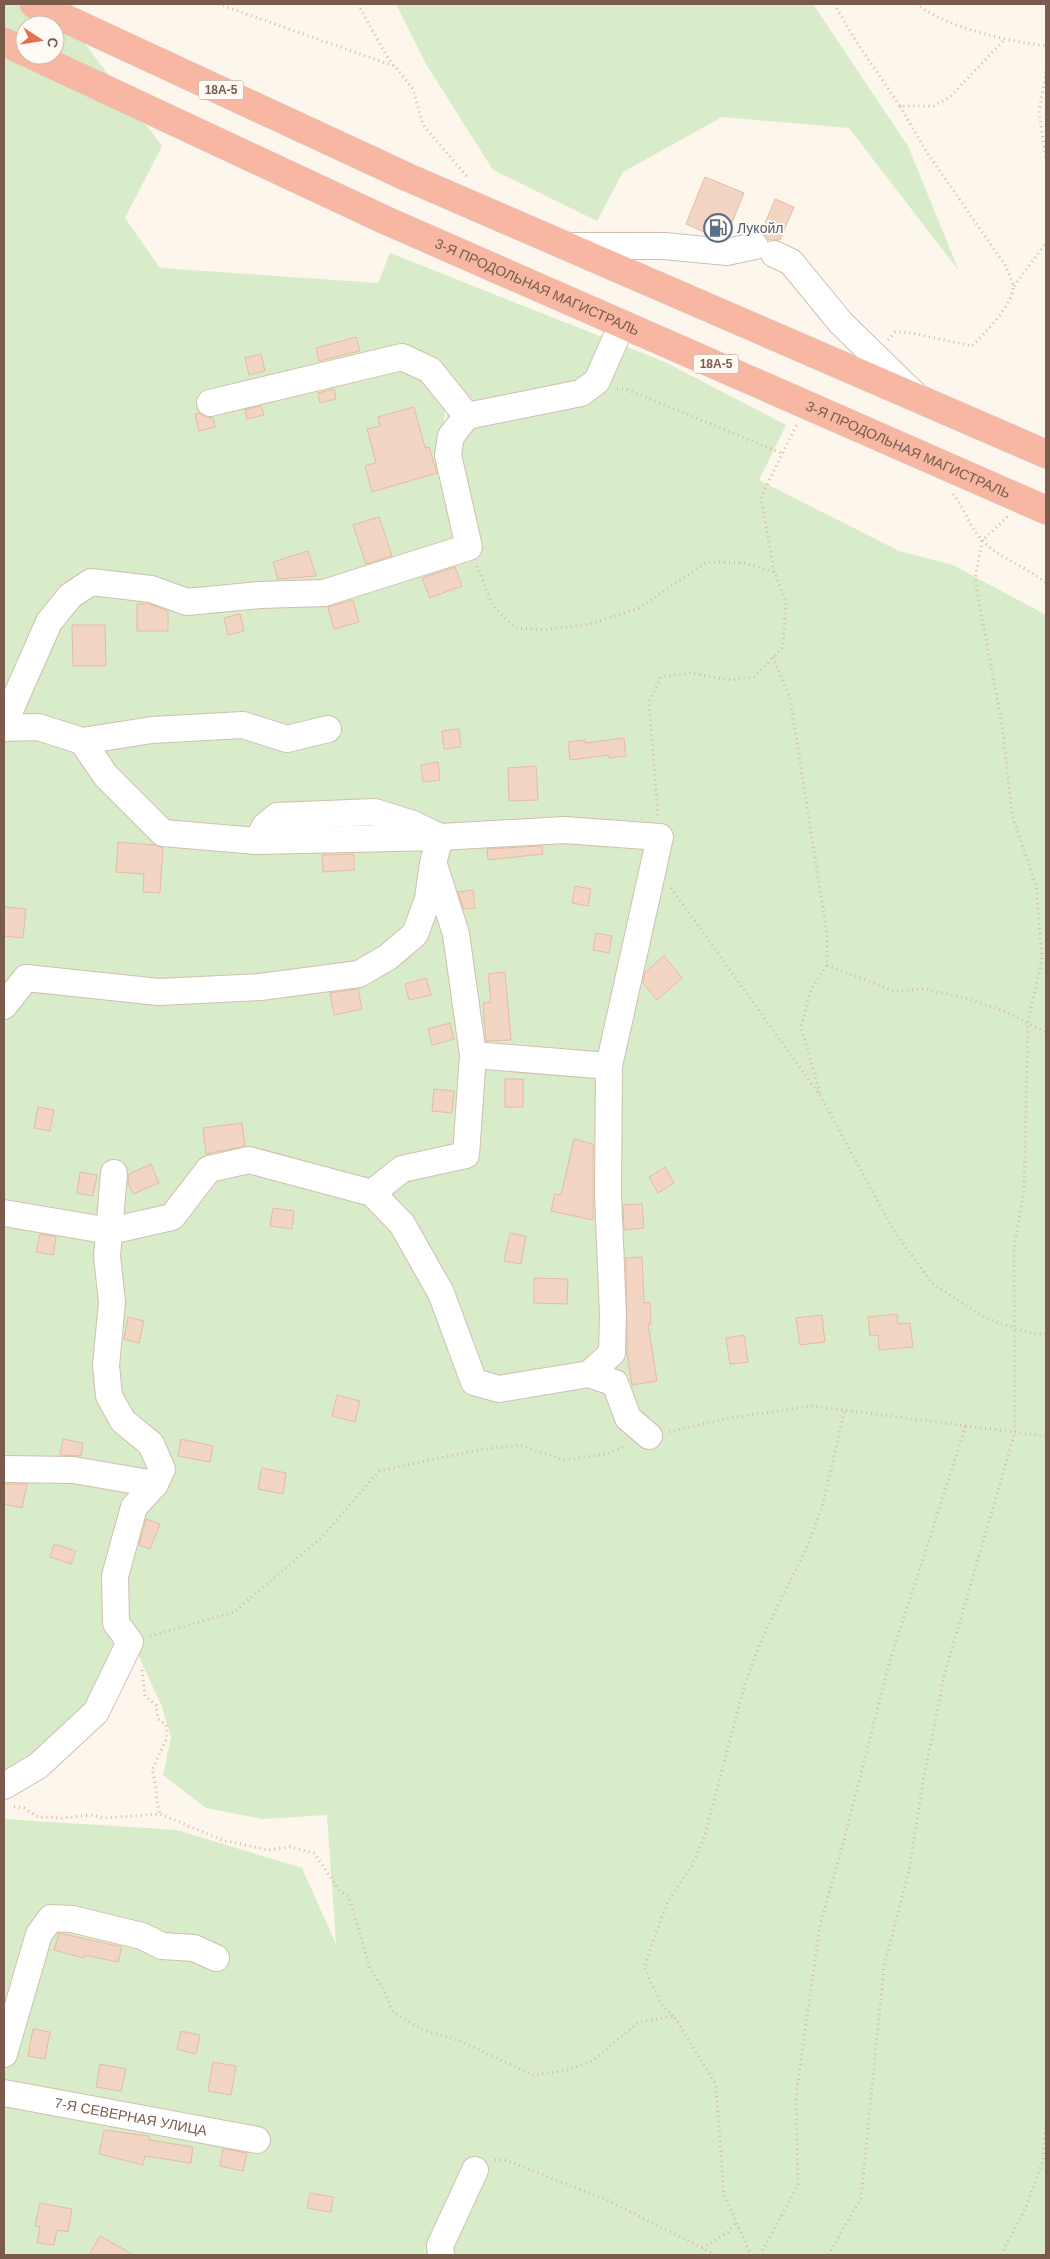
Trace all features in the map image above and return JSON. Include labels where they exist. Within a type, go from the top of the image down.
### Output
[{"type":"highway","name":"18А-5","points":[[34,4],[407,176],[922,402],[1046,454]]},
{"type":"highway","name":"3-Я ПРОДОЛЬНАЯ МАГИСТРАЛЬ","points":[[53,65],[385,220],[1035,505]]},
{"type":"lane","points":[[566,246],[664,246],[727,252],[765,250],[791,262],[841,323],[922,402]]},
{"type":"lane","points":[[4,724],[49,622],[70,596],[91,582],[151,589],[187,602],[260,595],[324,593],[469,547],[448,455],[451,436],[467,416],[581,393],[597,381],[622,324]]},
{"type":"lane","points":[[210,403],[402,357],[430,370],[467,416]]},
{"type":"lane","points":[[4,728],[38,727],[82,741],[152,730],[242,725],[287,740],[328,729]]},
{"type":"lane","points":[[82,741],[106,776],[163,833],[257,842],[440,837],[564,830],[660,837],[609,1066],[608,1194],[613,1314],[612,1353],[589,1374]]},
{"type":"lane","points":[[4,1006],[26,978],[159,992],[260,987],[359,974],[388,957],[415,934],[428,898],[433,863],[440,837]]},
{"type":"lane","points":[[372,1193],[402,1169],[466,1155],[473,1055],[456,934],[433,863]]},
{"type":"lane","points":[[473,1055],[609,1066]]},
{"type":"lane","points":[[4,1212],[110,1231],[172,1217],[209,1169],[249,1160],[372,1193],[402,1224],[441,1292],[474,1382],[499,1389],[589,1374],[615,1383],[628,1418],[649,1436]]},
{"type":"lane","points":[[5,1796],[96,1712],[130,1642],[116,1623],[115,1576],[134,1507],[155,1484],[162,1469],[151,1444],[122,1421],[109,1396],[106,1366],[112,1302],[107,1256],[114,1173]]},
{"type":"lane","points":[[4,1470],[73,1470],[155,1484]]},
{"type":"lane","points":[[4,2054],[39,1934],[51,1918],[72,1918],[142,1936],[162,1946],[194,1948],[216,1958]]},
{"type":"lane","name":"7-Я СЕВЕРНАЯ УЛИЦА","points":[[4,2093],[257,2140]]},
{"type":"lane","points":[[441,2255],[440,2246],[475,2170]]},
{"type":"path","points":[[218,4],[270,24],[395,66]]},
{"type":"path","points":[[358,4],[386,55],[413,89],[423,125],[470,180]]},
{"type":"path","points":[[834,4],[858,46],[900,106],[926,151],[1006,265],[1013,286]]},
{"type":"path","points":[[916,4],[930,14],[1004,40],[1046,46]]},
{"type":"path","points":[[900,106],[934,106],[950,97],[1004,40]]},
{"type":"path","points":[[1046,72],[1040,112],[1046,160]]},
{"type":"path","points":[[874,356],[896,332],[912,333],[972,346],[987,332],[1010,299],[1013,286],[1046,243]]},
{"type":"path","points":[[581,393],[626,389],[781,453]]},
{"type":"path","points":[[660,837],[649,702],[661,677],[690,673],[730,680],[754,677],[782,647],[786,601],[774,572],[761,497],[806,405]]},
{"type":"path","points":[[951,492],[960,503],[982,541],[1033,571],[1046,583]]},
{"type":"path","points":[[828,2255],[861,2198],[884,1967],[909,1870],[923,1782],[944,1676],[1015,1432],[1014,1247],[1024,1191],[1028,1021],[1042,958],[1036,885],[1012,815],[1002,725],[975,580],[982,541],[1035,505]]},
{"type":"path","points":[[469,547],[493,606],[516,628],[545,630],[589,624],[637,609],[708,562],[745,563],[774,572]]},
{"type":"path","points":[[773,656],[790,698],[827,934],[827,965],[811,989],[801,1027],[821,1097]]},
{"type":"path","points":[[667,884],[821,1097],[894,1231],[932,1283],[985,1318],[1029,1333],[1046,1334]]},
{"type":"path","points":[[827,965],[894,990],[924,989],[962,997],[1028,1021],[1046,1032]]},
{"type":"path","points":[[160,1814],[155,1797],[156,1781],[152,1770],[167,1738],[166,1725],[158,1719],[156,1704],[146,1696],[141,1665],[130,1642],[234,1612],[321,1538],[379,1471],[478,1450],[519,1445],[564,1460],[607,1454],[649,1436],[729,1418],[812,1406],[1046,1436]]},
{"type":"path","points":[[751,2255],[724,2195],[716,2085],[674,2016],[661,2004],[644,1967],[667,1903],[692,1865],[705,1835],[745,1683],[764,1634],[806,1550],[822,1507],[845,1410]]},
{"type":"path","points":[[760,2255],[798,2185],[796,2095],[820,1925],[842,1852],[888,1667],[966,1425]]},
{"type":"path","points":[[5,1796],[38,1817],[64,1818],[90,1815],[104,1818],[160,1814],[222,1840],[269,1850],[290,1847],[314,1853],[340,1891],[350,1897],[371,1971],[383,1988],[393,2012],[423,2030],[458,2040],[518,2070],[533,2075],[568,2070],[592,2061],[639,2022],[674,2016]]},
{"type":"path","points":[[1000,2255],[1026,2207],[1043,2160],[1046,2117]]},
{"type":"path","points":[[475,2170],[487,2160],[505,2160],[607,2200],[716,2255]]},
{"type":"path","points":[[701,2248],[728,2232],[737,2221]]},
{"type":"green space","points":[[4,4],[55,4],[63,15],[15,15],[15,65],[65,65],[65,17],[162,146],[125,218],[160,268],[378,283],[390,253],[665,362],[786,425],[759,480],[899,551],[953,565],[1046,615],[1046,2255],[4,2255],[4,1819],[177,1830],[302,1868],[336,1944],[327,1815],[263,1819],[206,1808],[163,1775],[171,1737],[162,1707],[135,1648],[4,1799]],"holes":[[[449,389],[444,456],[444,420]]]},
{"type":"green space","points":[[396,4],[813,4],[908,146],[959,271],[849,128],[722,117],[623,172],[597,221],[493,170],[426,64]]},
{"type":"building","points":[[705,177],[744,193],[726,237],[713,236],[686,224]]},
{"type":"building","points":[[775,199],[794,207],[780,240],[769,240],[761,233]]},
{"type":"building","points":[[356,337],[360,351],[319,361],[316,348]]},
{"type":"building","points":[[261,354],[265,371],[249,375],[245,358]]},
{"type":"building","points":[[334,389],[336,399],[320,403],[318,393]]},
{"type":"building","points":[[261,406],[264,415],[247,419],[245,410]]},
{"type":"building","points":[[414,407],[425,448],[429,447],[437,473],[372,492],[365,466],[376,463],[367,429],[380,426],[378,417]]},
{"type":"building","points":[[199,413],[213,418],[215,427],[199,431],[195,414]]},
{"type":"building","points":[[379,517],[392,556],[366,564],[353,525]]},
{"type":"building","points":[[308,551],[316,576],[278,579],[273,562]]},
{"type":"building","points":[[455,567],[462,586],[430,598],[422,578]]},
{"type":"building","points":[[353,600],[359,622],[334,629],[328,607]]},
{"type":"building","points":[[137,604],[149,604],[168,611],[168,631],[137,631]]},
{"type":"building","points":[[240,614],[244,631],[228,635],[224,618]]},
{"type":"building","points":[[72,625],[105,625],[106,666],[73,666]]},
{"type":"building","points":[[459,729],[461,747],[444,749],[442,731]]},
{"type":"building","points":[[624,738],[626,756],[609,758],[609,755],[570,760],[568,742],[585,740],[585,743]]},
{"type":"building","points":[[438,762],[440,780],[423,782],[421,765]]},
{"type":"building","points":[[536,766],[538,800],[509,801],[508,768]]},
{"type":"building","points":[[118,842],[154,845],[163,848],[160,893],[143,892],[144,874],[116,872]]},
{"type":"building","points":[[542,846],[543,854],[488,860],[487,849]]},
{"type":"building","points":[[354,854],[354,870],[323,872],[322,855]]},
{"type":"building","points":[[575,886],[591,889],[588,906],[572,903]]},
{"type":"building","points":[[473,890],[475,908],[464,909],[458,892]]},
{"type":"building","points":[[4,907],[26,909],[23,938],[4,936]]},
{"type":"building","points":[[596,933],[612,936],[609,953],[593,950]]},
{"type":"building","points":[[664,956],[682,978],[657,1000],[643,983],[645,972]]},
{"type":"building","points":[[505,972],[511,1040],[486,1041],[483,1003],[491,1002],[488,974]]},
{"type":"building","points":[[426,978],[431,995],[409,1000],[405,984]]},
{"type":"building","points":[[358,989],[362,1009],[334,1015],[330,993]]},
{"type":"building","points":[[450,1023],[454,1039],[432,1045],[428,1029]]},
{"type":"building","points":[[505,1079],[523,1079],[523,1107],[505,1107]]},
{"type":"building","points":[[434,1089],[454,1091],[452,1113],[432,1111]]},
{"type":"building","points":[[38,1107],[54,1110],[50,1131],[34,1128]]},
{"type":"building","points":[[242,1123],[245,1146],[206,1154],[203,1128]]},
{"type":"building","points":[[574,1139],[593,1144],[593,1220],[551,1211],[555,1194],[561,1195]]},
{"type":"building","points":[[151,1164],[159,1183],[133,1194],[128,1183],[129,1174]]},
{"type":"building","points":[[665,1167],[674,1183],[658,1193],[649,1177]]},
{"type":"building","points":[[80,1172],[97,1175],[93,1196],[77,1193]]},
{"type":"building","points":[[642,1204],[644,1228],[624,1230],[623,1205]]},
{"type":"building","points":[[273,1208],[294,1211],[292,1229],[270,1226]]},
{"type":"building","points":[[510,1233],[526,1236],[521,1264],[504,1261]]},
{"type":"building","points":[[40,1234],[56,1237],[53,1255],[36,1252]]},
{"type":"building","points":[[642,1257],[644,1303],[650,1302],[651,1324],[648,1324],[657,1381],[632,1385],[627,1354],[626,1258]]},
{"type":"building","points":[[534,1278],[568,1279],[567,1304],[534,1303]]},
{"type":"building","points":[[897,1314],[898,1324],[910,1323],[913,1347],[879,1350],[878,1335],[870,1336],[868,1317]]},
{"type":"building","points":[[822,1315],[825,1342],[800,1345],[796,1318]]},
{"type":"building","points":[[128,1317],[144,1321],[139,1343],[124,1339]]},
{"type":"building","points":[[744,1335],[748,1362],[730,1364],[726,1338]]},
{"type":"building","points":[[337,1395],[360,1401],[355,1422],[332,1416]]},
{"type":"building","points":[[63,1439],[83,1443],[81,1456],[60,1455]]},
{"type":"building","points":[[181,1439],[213,1446],[210,1462],[178,1456]]},
{"type":"building","points":[[262,1468],[286,1473],[283,1494],[258,1489]]},
{"type":"building","points":[[4,1484],[27,1484],[22,1508],[4,1504]]},
{"type":"building","points":[[146,1519],[160,1524],[150,1549],[139,1545]]},
{"type":"building","points":[[54,1544],[76,1551],[71,1564],[50,1557]]},
{"type":"building","points":[[59,1933],[122,1947],[118,1962],[85,1955],[84,1958],[54,1950]]},
{"type":"building","points":[[33,2029],[50,2032],[45,2059],[28,2056]]},
{"type":"building","points":[[181,2031],[200,2035],[196,2054],[177,2049]]},
{"type":"building","points":[[213,2062],[236,2066],[231,2095],[208,2091]]},
{"type":"building","points":[[100,2064],[126,2069],[121,2091],[96,2087]]},
{"type":"building","points":[[104,2130],[149,2136],[149,2140],[193,2147],[191,2163],[145,2156],[143,2165],[99,2154]]},
{"type":"building","points":[[223,2149],[247,2153],[243,2171],[220,2166]]},
{"type":"building","points":[[310,2193],[333,2197],[331,2212],[307,2208]]},
{"type":"building","points":[[40,2203],[72,2209],[68,2232],[57,2230],[54,2245],[37,2243],[40,2227],[35,2226]]},
{"type":"building","points":[[100,2236],[134,2255],[89,2255]]},
{"type":"place","name":"Лукойл","points":[[718,228]]}]
